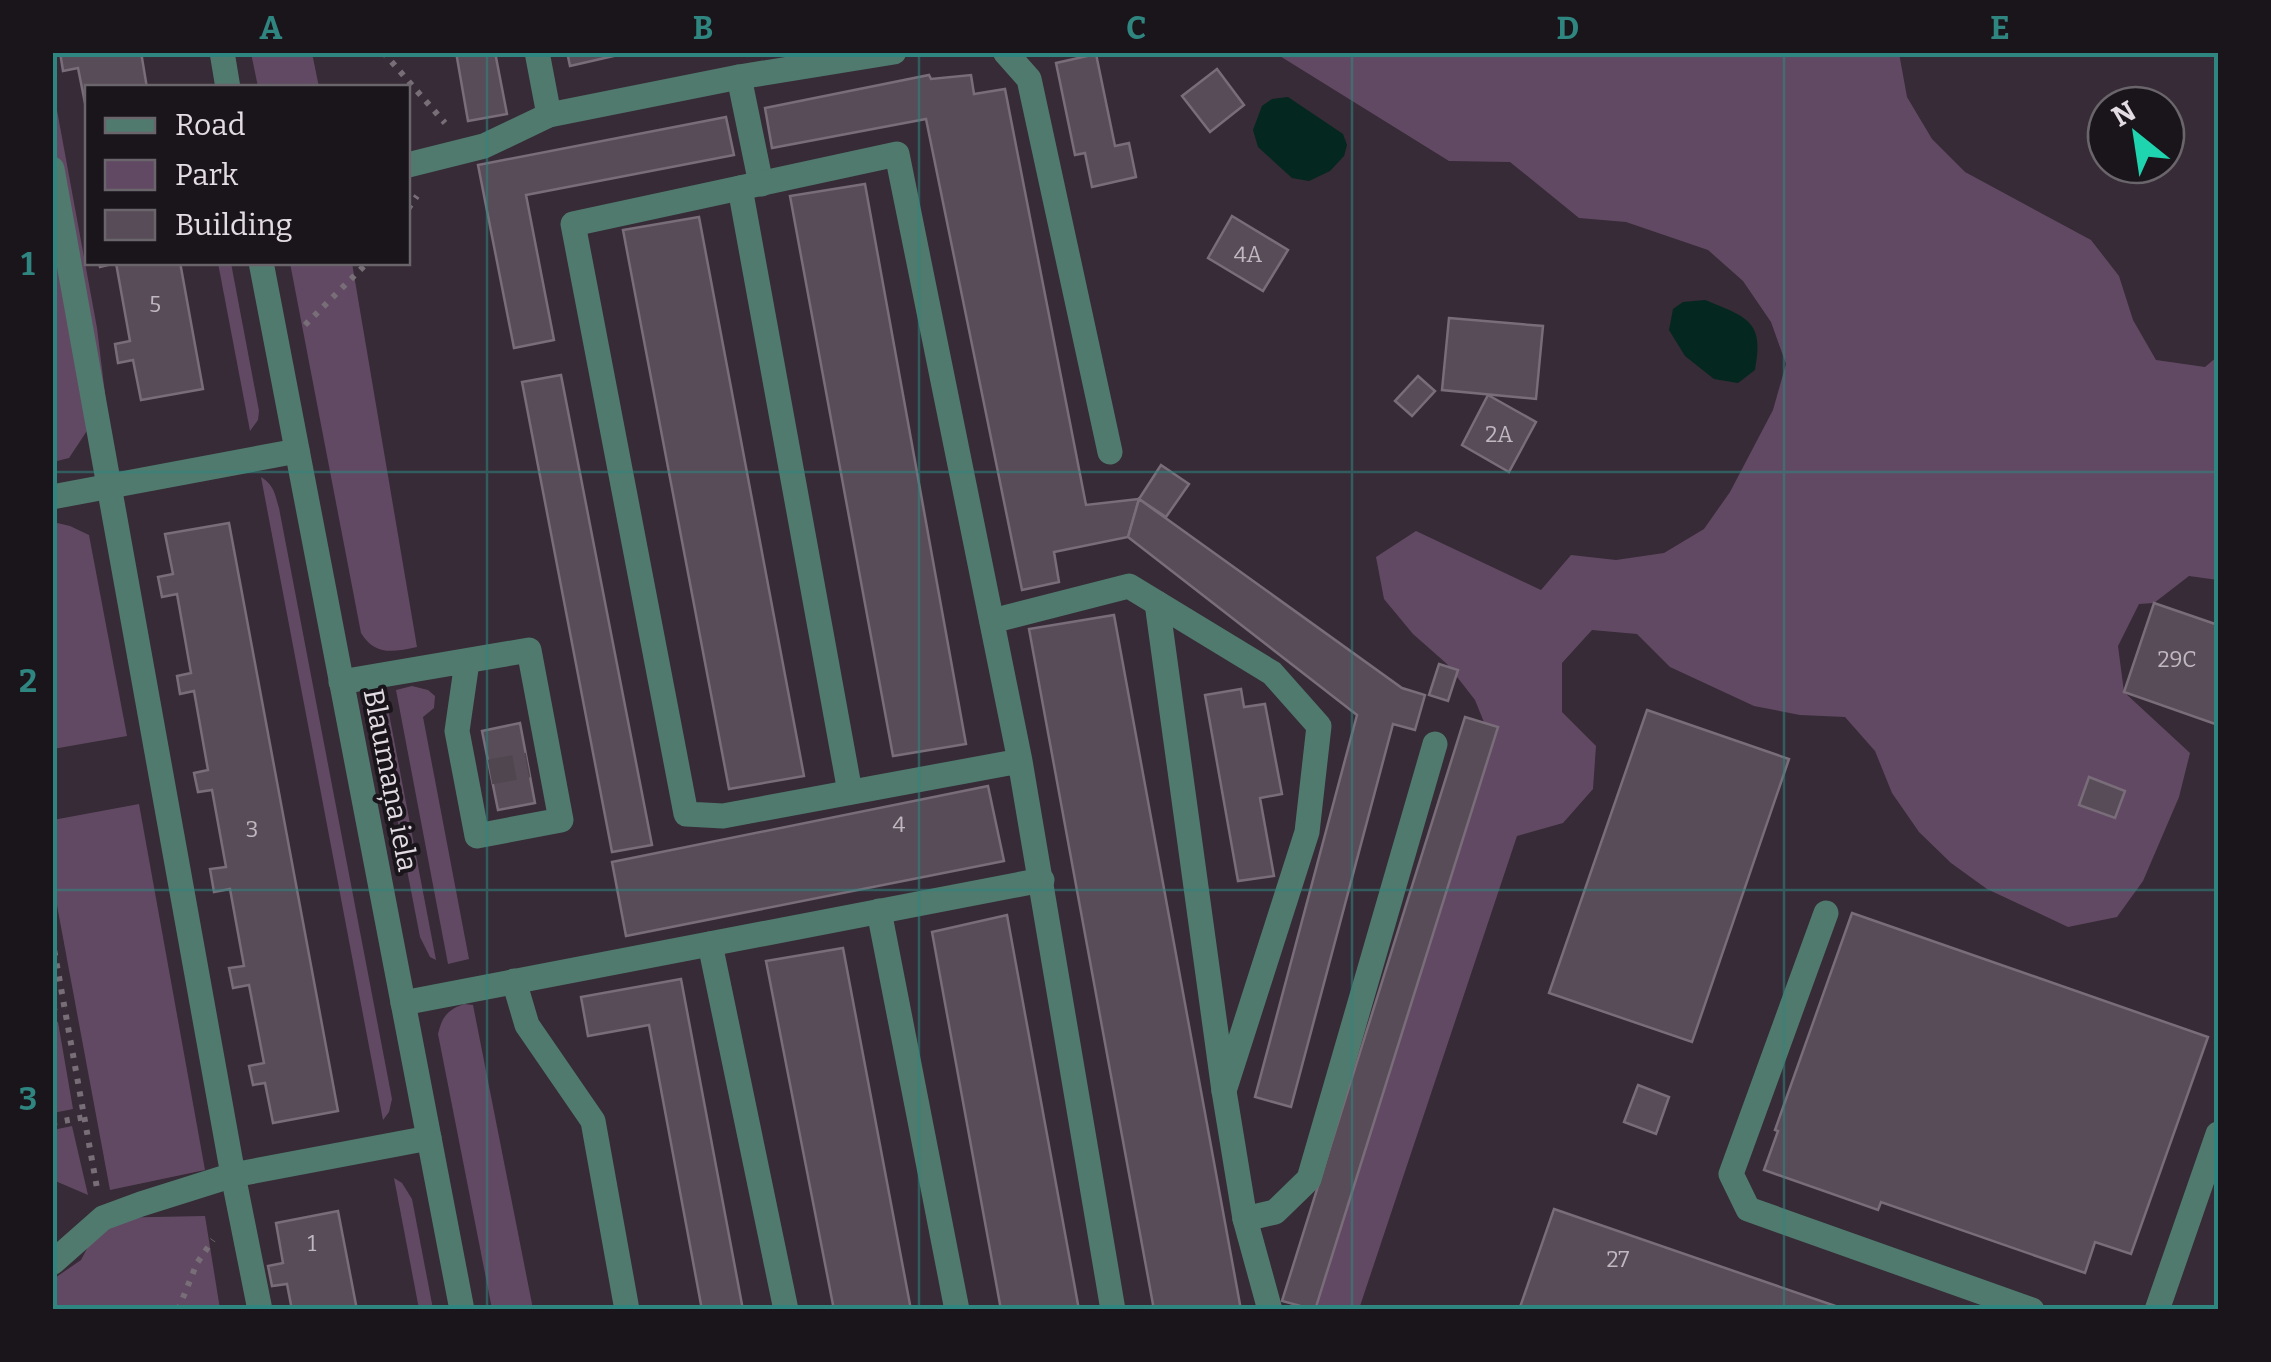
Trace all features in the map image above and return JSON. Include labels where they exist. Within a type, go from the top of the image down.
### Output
[{"type":"street","points":[[222,52],[228,85]]},
{"type":"street","points":[[537,52],[549,114]]},
{"type":"street","points":[[410,165],[484,146],[549,114],[739,76],[894,52]]},
{"type":"street","points":[[1005,52],[1029,79],[1110,452]]},
{"type":"street","points":[[739,76],[751,186],[850,792]]},
{"type":"street","points":[[1020,762],[723,816],[686,814],[573,224],[897,154],[1020,762],[1113,1310]]},
{"type":"street","points":[[52,169],[260,1310]]},
{"type":"street","name":"Blaumaņa iela","points":[[263,265],[462,1310]]},
{"type":"street","points":[[52,497],[298,451]]},
{"type":"street","points":[[992,621],[1129,586],[1272,672],[1319,726],[1307,832],[1224,1091]]},
{"type":"street","points":[[1156,603],[1224,1091],[1246,1219],[1270,1310]]},
{"type":"street","points":[[341,682],[529,650],[539,763],[561,820],[477,836],[478,775],[458,732],[467,662]]},
{"type":"street","points":[[1246,1219],[1275,1212],[1309,1179],[1434,744]]},
{"type":"street","points":[[403,1003],[1042,880]]},
{"type":"street","points":[[880,911],[956,1310]]},
{"type":"street","points":[[1826,913],[1730,1174],[1748,1209],[2032,1310]]},
{"type":"street","points":[[710,944],[786,1310]]},
{"type":"street","points":[[514,981],[527,1024],[593,1122],[627,1310]]},
{"type":"street","points":[[2157,1310],[2218,1134]]},
{"type":"street","points":[[52,1263],[103,1218],[140,1204],[233,1175],[429,1138]]},
{"type":"path","points":[[383,52],[469,150]]},
{"type":"path","points":[[298,332],[365,265]]},
{"type":"path","points":[[52,938],[98,1192]]},
{"type":"path","points":[[52,1008],[64,1006]]},
{"type":"path","points":[[52,1123],[85,1118]]},
{"type":"path","points":[[178,1310],[197,1263],[238,1202]]},
{"type":"green space","points":[[251,53],[312,53],[319,85],[258,85]]},
{"type":"green space","points":[[1275,53],[1899,53],[1907,97],[1932,139],[1965,172],[2091,240],[2119,276],[2133,320],[2156,360],[2205,367],[2218,356],[2218,580],[2189,576],[2154,603],[2139,604],[2118,646],[2124,692],[2190,753],[2179,797],[2143,881],[2117,917],[2068,927],[1987,889],[1951,863],[1919,832],[1892,793],[1875,751],[1845,717],[1800,715],[1754,706],[1670,667],[1637,634],[1592,630],[1562,663],[1562,712],[1596,746],[1593,789],[1563,823],[1517,836],[1359,1309],[1304,1309],[1492,742],[1475,700],[1447,664],[1413,634],[1384,599],[1376,557],[1416,531],[1541,590],[1571,555],[1616,560],[1664,553],[1704,529],[1730,492],[1773,410],[1786,364],[1771,322],[1743,281],[1708,250],[1626,222],[1579,218],[1510,162],[1449,161]]},
{"type":"green space","points":[[52,83],[97,328],[106,402],[69,458],[53,462]]},
{"type":"green space","points":[[218,265],[231,265],[259,411],[250,431]]},
{"type":"green space","points":[[290,265],[352,265],[417,647],[379,649],[361,633]]},
{"type":"green space","points":[[261,477],[271,487],[279,508],[392,1099],[383,1120]]},
{"type":"green space","points":[[53,522],[89,535],[127,736],[53,749]]},
{"type":"green space","points":[[412,686],[435,696],[434,708],[423,717],[469,959],[448,964],[396,690]]},
{"type":"green space","points":[[386,698],[436,960],[430,957],[420,937],[378,720],[379,708]]},
{"type":"green space","points":[[139,804],[205,1170],[110,1190],[53,884],[53,820]]},
{"type":"green space","points":[[464,1004],[473,1005],[533,1309],[492,1309],[438,1034],[446,1015]]},
{"type":"green space","points":[[53,1021],[58,1022],[73,1109],[53,1113]]},
{"type":"green space","points":[[72,1126],[88,1195],[53,1180],[53,1130]]},
{"type":"green space","points":[[394,1178],[412,1199],[433,1309],[419,1309]]},
{"type":"green space","points":[[205,1216],[220,1309],[53,1309],[52,1280],[81,1260],[103,1218]]},
{"type":"shaded area","points":[[1288,97],[1343,134],[1347,145],[1344,156],[1330,171],[1309,181],[1292,178],[1258,147],[1253,130],[1262,106],[1272,99]]},
{"type":"shaded area","points":[[1705,300],[1741,316],[1754,330],[1755,370],[1738,383],[1714,379],[1685,356],[1669,330],[1673,309],[1683,302]]},
{"type":"building","points":[[60,52],[141,52],[146,85],[85,85],[85,103],[78,68],[63,71]]},
{"type":"building","points":[[456,52],[495,52],[507,114],[468,121]]},
{"type":"building","points":[[567,52],[631,52],[570,66]]},
{"type":"building","points":[[1096,54],[1115,146],[1129,143],[1136,177],[1092,187],[1085,153],[1075,155],[1056,63]]},
{"type":"building","points":[[1217,69],[1244,105],[1210,132],[1182,96]]},
{"type":"building","points":[[929,75],[931,79],[971,75],[974,94],[1005,89],[1086,505],[1139,499],[1128,537],[1054,552],[1059,582],[1022,590],[926,119],[772,148],[765,108]]},
{"type":"building","points":[[726,117],[734,155],[526,195],[554,340],[514,348],[478,165]]},
{"type":"building","points":[[865,184],[966,744],[893,756],[790,196]]},
{"type":"building","points":[[1232,216],[1288,250],[1263,291],[1208,258]]},
{"type":"building","points":[[699,217],[804,776],[729,789],[623,230]]},
{"type":"building","points":[[116,265],[181,265],[203,389],[141,400],[133,360],[118,363],[115,344],[130,341]]},
{"type":"building","points":[[1449,318],[1543,326],[1536,399],[1442,390]]},
{"type":"building","points":[[561,375],[652,845],[612,852],[522,382]]},
{"type":"building","points":[[1418,376],[1435,391],[1412,416],[1395,401]]},
{"type":"building","points":[[1488,395],[1536,422],[1509,472],[1462,445]]},
{"type":"building","points":[[1161,465],[1189,484],[1166,517],[1139,499]]},
{"type":"building","points":[[1139,499],[1402,688],[1425,695],[1415,730],[1393,724],[1291,1107],[1255,1097],[1357,715],[1128,537]]},
{"type":"building","points":[[229,523],[338,1111],[273,1123],[265,1083],[253,1085],[249,1066],[264,1063],[249,985],[233,988],[229,968],[244,966],[230,889],[214,892],[210,869],[226,867],[212,790],[198,792],[194,773],[208,770],[194,691],[180,694],[177,676],[191,673],[177,594],[162,597],[158,577],[173,574],[165,534]]},
{"type":"building","points":[[2154,603],[2218,625],[2218,725],[2124,692]]},
{"type":"building","points":[[1114,615],[1241,1310],[1154,1310],[1029,629]]},
{"type":"building","points":[[1439,664],[1458,670],[1448,701],[1429,695]]},
{"type":"building","points":[[1241,689],[1244,707],[1265,704],[1282,794],[1260,798],[1274,876],[1238,881],[1205,695]]},
{"type":"building","points":[[1647,710],[1789,759],[1692,1042],[1549,993]]},
{"type":"building","points":[[1465,717],[1498,727],[1315,1310],[1282,1301]]},
{"type":"building","points":[[520,723],[535,803],[498,810],[482,731]]},
{"type":"building","points":[[2089,777],[2125,791],[2115,818],[2079,805]]},
{"type":"building","points":[[988,786],[1004,861],[626,936],[612,862]]},
{"type":"building","points":[[1852,913],[2208,1037],[2131,1254],[2095,1242],[2085,1273],[1881,1202],[1878,1210],[1764,1170]]},
{"type":"building","points":[[1007,915],[1079,1310],[1001,1310],[932,932]]},
{"type":"building","points":[[843,948],[911,1310],[834,1310],[766,961]]},
{"type":"building","points":[[681,979],[743,1310],[702,1310],[649,1025],[588,1036],[581,997]]},
{"type":"building","points":[[1638,1085],[1669,1097],[1656,1134],[1624,1122]]},
{"type":"building","points":[[1554,1209],[1847,1310],[1519,1310]]},
{"type":"building","points":[[338,1211],[357,1310],[292,1310],[287,1284],[272,1286],[268,1266],[283,1263],[276,1223]]},
{"type":"tunnel","points":[[490,772],[528,765]]}]
